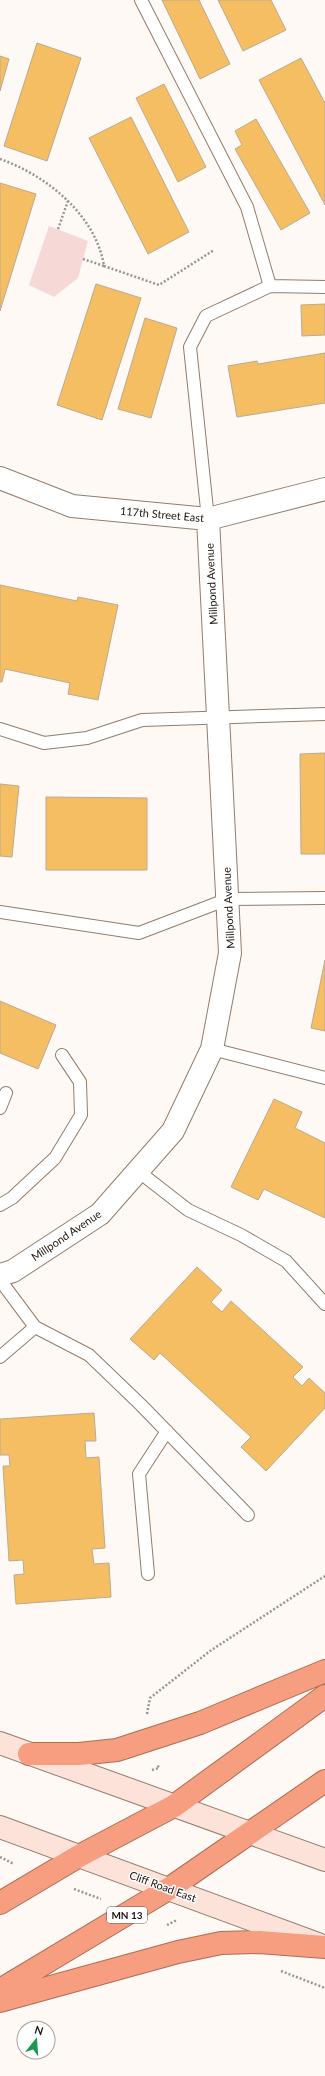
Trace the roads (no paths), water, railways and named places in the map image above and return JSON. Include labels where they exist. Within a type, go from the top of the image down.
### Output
[{"type":"highway","points":[[29,1754],[79,1754],[117,1750],[200,1723],[325,1671]]},
{"type":"highway","points":[[0,1903],[79,1856],[174,1806],[325,1696]]},
{"type":"highway","name":"MN 13","points":[[0,1990],[133,1912],[325,1781]]},
{"type":"highway","points":[[0,2000],[178,1952],[221,1943],[259,1942],[325,1947]]},
{"type":"main road","points":[[0,1743],[325,1860]]},
{"type":"main road","name":"Cliff Road East","points":[[0,1827],[170,1888],[325,1947]]},
{"type":"street","name":"117th Street East","points":[[0,478],[72,506],[208,519],[325,489]]},
{"type":"street","name":"Millpond Avenue","points":[[0,1275],[13,1271],[100,1214],[173,1131],[212,1049],[230,953],[208,519]]},
{"type":"lane","points":[[141,0],[247,207],[270,286]]},
{"type":"lane","points":[[208,519],[190,347],[206,316],[270,286],[325,287]]},
{"type":"lane","points":[[0,729],[44,742],[87,738],[142,720],[325,714]]},
{"type":"lane","points":[[0,912],[139,933],[228,899],[325,898]]},
{"type":"lane","points":[[212,1049],[325,1078]]},
{"type":"lane","points":[[0,1205],[12,1198],[55,1158],[81,1115],[80,1082],[62,1055]]},
{"type":"lane","points":[[0,1108],[6,1093]]},
{"type":"lane","points":[[138,1171],[188,1210],[242,1234],[286,1261],[325,1304]]},
{"type":"lane","points":[[0,1280],[35,1327],[89,1355],[248,1515]]},
{"type":"lane","points":[[0,1357],[35,1327]]},
{"type":"lane","points":[[148,1574],[138,1474],[167,1432]]}]
